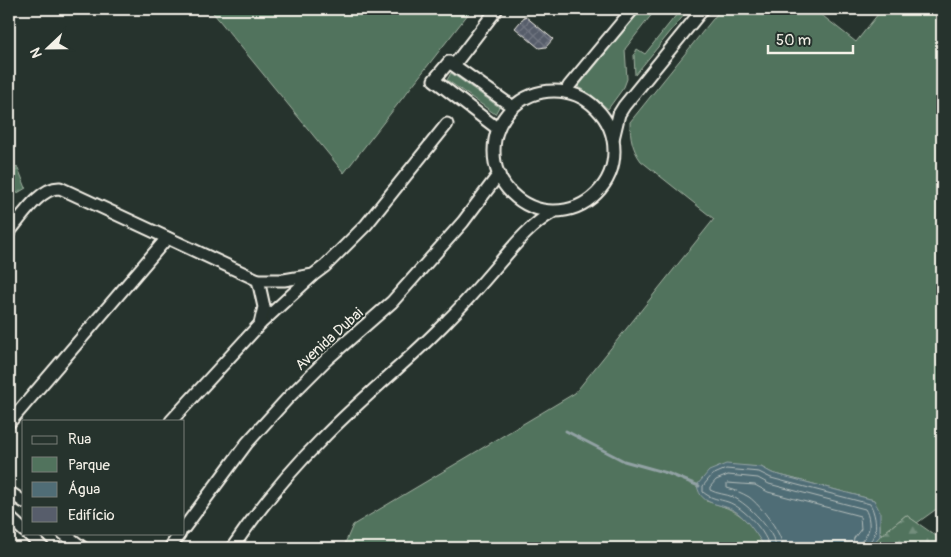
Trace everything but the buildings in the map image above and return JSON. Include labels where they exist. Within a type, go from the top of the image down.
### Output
[{"type":"street","points":[[454,64],[497,9]]},
{"type":"street","points":[[566,92],[568,86],[633,9]]},
{"type":"street","points":[[613,139],[619,114],[624,106],[703,9]]},
{"type":"street","points":[[498,129],[434,80],[449,62],[513,108]]},
{"type":"street","points":[[551,91],[566,92],[590,103],[600,112],[608,125],[613,139],[614,156],[611,171],[599,192],[579,206],[553,212],[536,209],[521,202],[504,185],[495,160],[495,144],[498,129],[504,117],[523,100],[551,91]]},
{"type":"street","points":[[172,420],[260,324],[342,250],[366,225],[447,124]]},
{"type":"street","name":"Avenida Dubai","points":[[185,527],[247,443],[286,399],[327,359],[392,302],[463,222],[499,174]]},
{"type":"street","points":[[9,232],[44,192],[53,188],[60,188],[258,280],[289,280],[313,275]]},
{"type":"street","points":[[232,548],[261,509],[320,440],[424,345],[464,304],[523,236],[539,220],[553,212]]},
{"type":"street","points":[[9,423],[167,238]]},
{"type":"street","points":[[258,280],[264,307],[260,324]]},
{"type":"street","points":[[9,492],[22,501]]},
{"type":"street","points":[[9,517],[22,529]]},
{"type":"street","points":[[27,534],[43,548]]},
{"type":"street","points":[[64,534],[83,548]]},
{"type":"street","points":[[170,548],[179,534]]},
{"type":"green space","points":[[210,9],[472,9],[344,173]]},
{"type":"green space","points":[[642,9],[656,9],[625,49],[627,79],[624,87],[608,109],[593,96],[578,87]]},
{"type":"green space","points":[[681,9],[689,9],[635,75],[634,55],[637,49],[645,54]]},
{"type":"green space","points":[[721,9],[814,9],[856,42],[882,9],[942,9],[942,505],[917,523],[906,515],[880,536],[880,525],[874,500],[772,473],[761,467],[744,466],[706,501],[736,512],[753,529],[766,548],[343,548],[353,525],[575,393],[714,219],[641,161],[635,152],[632,142],[630,122]]},
{"type":"green space","points":[[451,73],[499,107],[495,114],[447,80]]},
{"type":"green space","points":[[9,164],[18,168],[26,188],[9,198]]},
{"type":"green space","points":[[906,515],[942,540],[942,548],[869,548],[880,536]]},
{"type":"water","points":[[726,464],[761,467],[772,473],[874,500],[880,512],[880,536],[869,548],[766,548],[739,514],[727,507],[708,501],[699,493],[697,485],[709,471]]},
{"type":"waterway","points":[[566,431],[624,461],[667,473],[699,486]]}]
